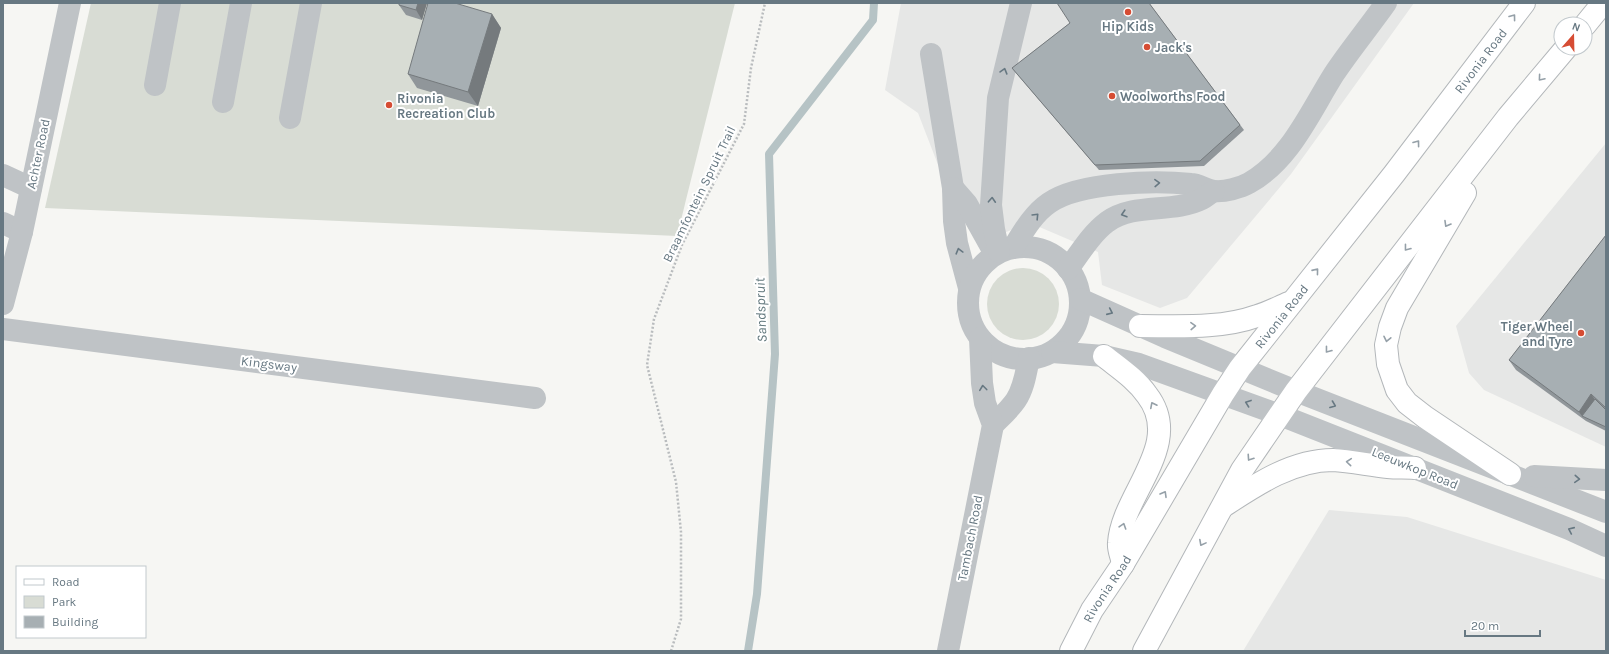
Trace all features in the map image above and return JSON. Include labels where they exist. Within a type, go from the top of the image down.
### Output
[{"type":"main road","name":"Rivonia Road","points":[[1071,651],[1092,610],[1123,564],[1223,394],[1240,368],[1394,174],[1524,3]]},
{"type":"main road","points":[[1592,16],[1603,3]]},
{"type":"main road","points":[[1144,651],[1220,508],[1242,470],[1296,391],[1508,117],[1559,56]]},
{"type":"main road","points":[[1508,117],[1397,308],[1390,327],[1386,345],[1388,364],[1392,377],[1397,390],[1407,403],[1425,417],[1510,474]]},
{"type":"main road","points":[[1140,326],[1195,326],[1227,323],[1257,317],[1292,302]]},
{"type":"main road","points":[[1104,356],[1133,379],[1148,395],[1159,420],[1159,436],[1156,453],[1122,528],[1118,544],[1123,564]]},
{"type":"main road","points":[[1220,508],[1257,484],[1281,472],[1309,462],[1332,460],[1388,467],[1415,468]]},
{"type":"street","name":"Achter Road","points":[[3,304],[22,232],[70,3]]},
{"type":"street","points":[[155,85],[170,3]]},
{"type":"street","points":[[223,102],[241,3]]},
{"type":"street","points":[[290,118],[312,3]]},
{"type":"street","points":[[1002,252],[993,223],[992,205],[998,98],[1021,3]]},
{"type":"street","points":[[953,188],[967,204],[989,243],[1002,252],[1026,247],[1038,249],[1049,253],[1060,260],[1068,269],[1076,283],[1080,298],[1077,319],[1068,338],[1052,352],[1041,356],[1020,359],[1002,355],[980,338],[973,327],[968,314],[967,302],[969,288],[981,266],[1002,252],[1049,203],[1066,194],[1106,186],[1179,182],[1196,184],[1214,191],[1233,189],[1249,183],[1268,171],[1296,136],[1335,73],[1386,3]]},
{"type":"street","points":[[931,54],[953,188],[953,211],[956,236],[969,288]]},
{"type":"street","points":[[3,175],[31,188]]},
{"type":"street","points":[[1068,269],[1098,231],[1117,216],[1146,209],[1171,207],[1192,203],[1202,199],[1214,191]]},
{"type":"street","points":[[3,223],[22,232]]},
{"type":"street","points":[[1080,298],[1140,326],[1296,391],[1606,512]]},
{"type":"street","name":"Kingsway","points":[[3,330],[535,398]]},
{"type":"street","points":[[980,338],[982,383],[985,403],[993,425],[1017,399],[1024,380],[1029,358]]},
{"type":"street","points":[[1052,352],[1104,356],[1139,364],[1223,394]]},
{"type":"street","name":"Leeuwkop Road","points":[[1223,394],[1570,529],[1606,546]]},
{"type":"street","name":"Tambach Road","points":[[948,651],[993,425]]},
{"type":"street","points":[[1510,474],[1606,480]]},
{"type":"path","name":"Braamfontein Spruit Trail","points":[[671,651],[681,618],[681,532],[676,482],[647,365],[654,319],[682,245],[744,124],[751,68],[765,3]]},
{"type":"shaded area","points":[[901,3],[1414,3],[1291,174],[1187,298],[1160,308],[1102,285],[1098,252],[1030,223],[985,240],[952,201],[918,113],[885,90]]},
{"type":"shaded area","points":[[1606,143],[1606,447],[1484,390],[1469,373],[1456,326]]},
{"type":"shaded area","points":[[1329,510],[1407,517],[1606,580],[1606,651],[1243,651]]},
{"type":"green space","name":"Rivonia Recreation Club","points":[[91,3],[735,3],[677,236],[45,208]]},
{"type":"green space","points":[[1023,268],[1037,271],[1049,278],[1056,290],[1059,304],[1056,318],[1049,330],[1037,337],[1023,340],[1009,337],[997,330],[990,318],[987,304],[990,290],[997,278],[1009,271]]},
{"type":"building","points":[[399,3],[418,3],[416,10],[399,5]]},
{"type":"building","points":[[428,3],[455,3],[492,14],[468,92],[408,74]]},
{"type":"building","points":[[1057,3],[1149,3],[1240,125],[1200,161],[1095,165],[1012,68],[1070,23]]},
{"type":"building","points":[[1606,235],[1606,408],[1591,394],[1579,412],[1509,360]]},
{"type":"building","points":[[1595,399],[1606,410],[1606,427],[1582,416]]},
{"type":"waterway","name":"Sandspruit","points":[[748,651],[757,594],[775,354],[769,154],[873,20],[874,3]]},
{"type":"place","name":"Hip Kids","points":[[1128,12]]},
{"type":"place","name":"Jack's","points":[[1147,47]]},
{"type":"place","name":"Woolworths Food","points":[[1112,96]]},
{"type":"place","name":"Rivonia Recreation Club","points":[[389,105]]},
{"type":"place","name":"Tiger Wheel and Tyre","points":[[1581,333]]}]
